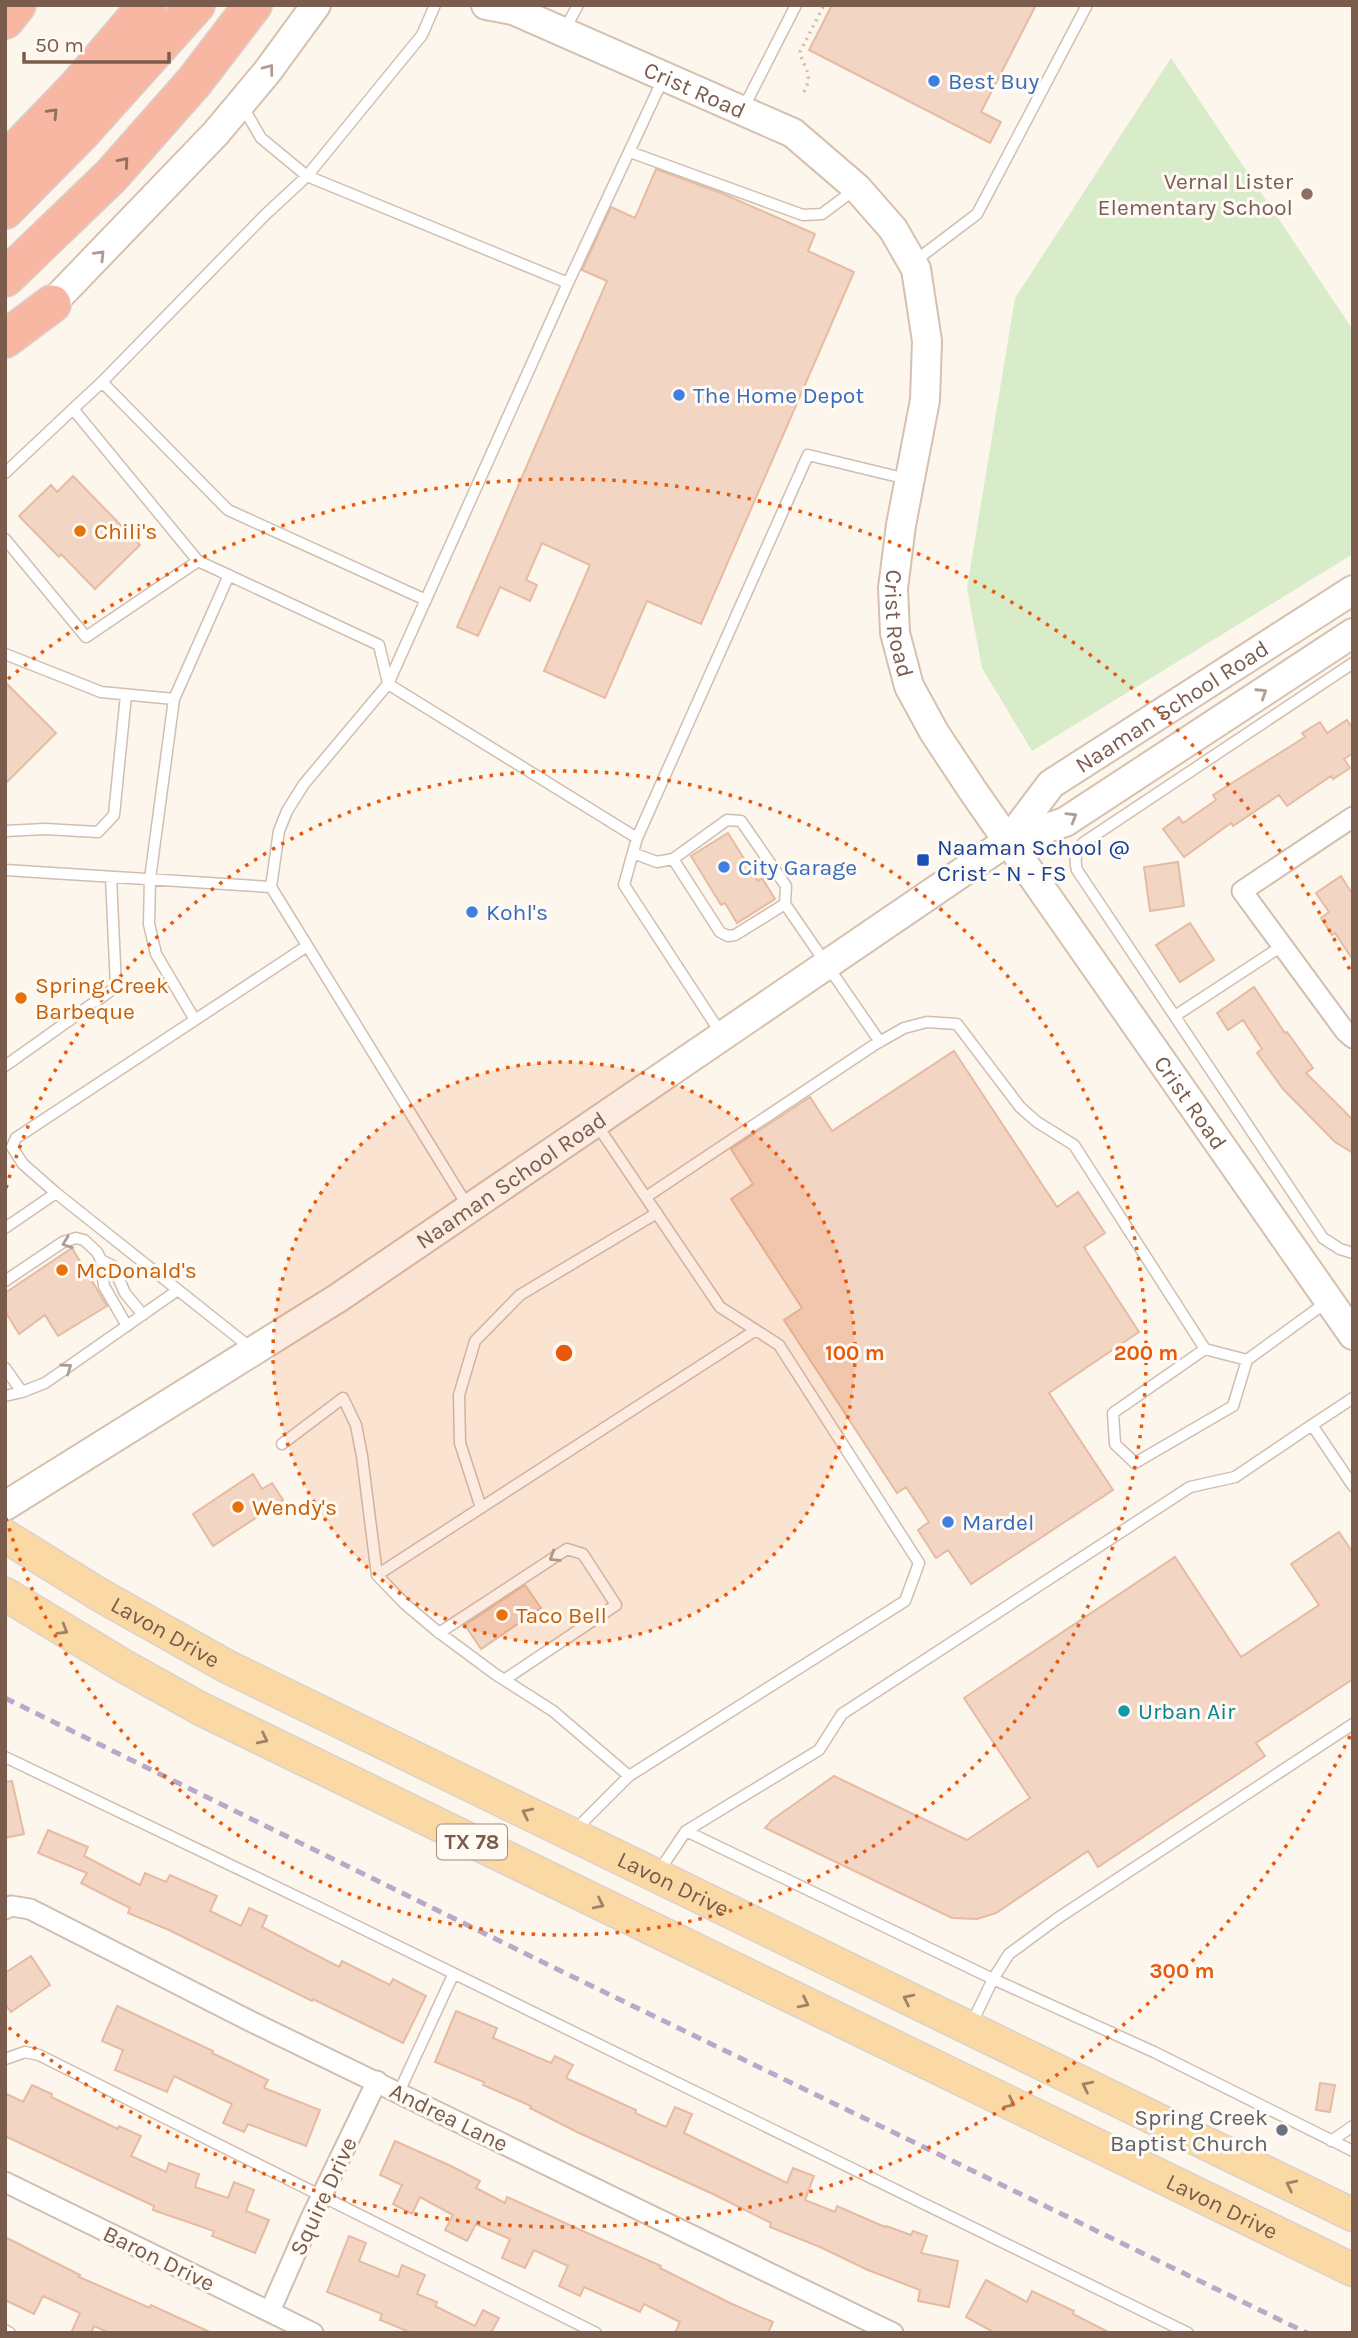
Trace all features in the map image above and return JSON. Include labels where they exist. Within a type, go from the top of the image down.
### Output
[{"type":"highway","points":[[5,20],[17,5]]},
{"type":"highway","points":[[5,162],[78,86],[147,5]]},
{"type":"highway","points":[[5,210],[82,132],[196,5]]},
{"type":"highway","points":[[5,278],[111,176],[194,82],[253,5]]},
{"type":"highway","points":[[5,339],[52,304]]},
{"type":"main road","points":[[5,349],[52,304],[216,133],[267,72],[316,5]]},
{"type":"main road","name":"Crist Road","points":[[502,7],[793,133],[857,188],[894,229],[916,269],[927,341],[925,400],[901,525],[893,588],[895,633],[909,686],[934,732],[1008,841],[1353,1335]]},
{"type":"main road","name":"Naaman School Road","points":[[1008,841],[1051,784],[1353,590]]},
{"type":"main road","name":"Naaman School Road","points":[[5,1506],[338,1298],[1008,841],[1065,822],[1353,633]]},
{"type":"main road","name":"Lavon Drive","points":[[5,1536],[100,1595],[226,1666],[1353,2215]]},
{"type":"main road","name":"Lavon Drive","points":[[5,1594],[201,1709],[1353,2270]]},
{"type":"main road","points":[[549,1879],[570,1834]]},
{"type":"main road","points":[[948,2073],[969,2029]]},
{"type":"street","points":[[1353,817],[1242,891],[1345,1031],[1353,1038]]},
{"type":"street","name":"Andrea Lane","points":[[5,1909],[11,1906],[30,1909],[250,2021],[893,2333]]},
{"type":"street","name":"Squire Drive","points":[[270,2312],[377,2081]]},
{"type":"street","name":"Baron Drive","points":[[5,2182],[313,2333]]},
{"type":"lane","points":[[5,473],[102,382],[257,223],[307,176],[422,35],[436,5]]},
{"type":"lane","points":[[563,32],[578,5]]},
{"type":"lane","points":[[743,111],[796,5]]},
{"type":"lane","points":[[912,262],[977,214],[1087,5]]},
{"type":"lane","points":[[469,1209],[271,887],[279,831],[287,811],[304,784],[388,684],[664,76]]},
{"type":"lane","points":[[241,103],[261,138],[307,176],[568,283]]},
{"type":"lane","points":[[630,152],[803,215],[822,214],[857,188]]},
{"type":"lane","points":[[102,382],[228,510],[426,600]]},
{"type":"lane","points":[[73,409],[198,561],[379,645],[388,684],[637,838]]},
{"type":"lane","points":[[723,1036],[624,885],[637,838],[808,455],[910,480]]},
{"type":"lane","points":[[5,540],[86,637],[198,561]]},
{"type":"lane","points":[[195,1020],[156,954],[149,924],[150,879],[174,699],[229,575]]},
{"type":"lane","points":[[5,654],[101,692],[174,699]]},
{"type":"lane","points":[[1353,663],[1083,843],[1076,855],[1077,870],[1323,1238],[1340,1249],[1353,1253]]},
{"type":"lane","points":[[5,831],[45,829],[98,832],[114,815],[126,695]]},
{"type":"lane","points":[[633,853],[657,862],[673,859],[727,820],[741,821],[786,886],[785,904],[880,1042]]},
{"type":"lane","points":[[673,859],[720,932],[728,936],[735,935],[785,904]]},
{"type":"lane","points":[[5,870],[271,887]]},
{"type":"lane","points":[[5,1066],[116,987],[111,877]]},
{"type":"lane","points":[[254,1350],[56,1193],[23,1164],[12,1147],[16,1138],[307,946]]},
{"type":"lane","points":[[1175,1016],[1282,946]]},
{"type":"lane","points":[[646,1197],[904,1028],[927,1022],[957,1024],[1020,1107],[1037,1122],[1074,1144],[1205,1349],[1247,1360]]},
{"type":"lane","points":[[570,1834],[629,1776],[905,1601],[919,1563],[779,1345],[720,1307],[595,1123]]},
{"type":"lane","points":[[5,1228],[56,1193]]},
{"type":"lane","points":[[481,1508],[460,1443],[459,1395],[475,1341],[520,1295],[657,1213]]},
{"type":"lane","points":[[5,1281],[69,1240],[84,1240],[92,1246],[101,1260],[104,1286],[127,1326]]},
{"type":"lane","points":[[101,1260],[113,1266],[125,1293],[143,1315]]},
{"type":"lane","points":[[5,1396],[46,1382],[178,1290]]},
{"type":"lane","points":[[1205,1349],[1113,1413],[1115,1444],[1135,1463],[1233,1406],[1247,1360],[1329,1301]]},
{"type":"lane","points":[[377,1576],[756,1330]]},
{"type":"lane","points":[[5,1368],[22,1392]]},
{"type":"lane","points":[[282,1444],[343,1398],[356,1425],[362,1456],[377,1576],[439,1633],[553,1711],[629,1776]]},
{"type":"lane","points":[[656,1876],[686,1831],[819,1750],[842,1714],[1190,1487],[1235,1477],[1353,1398]]},
{"type":"lane","points":[[1312,1425],[1353,1486]]},
{"type":"lane","points":[[439,1633],[567,1549],[583,1554],[615,1605],[504,1680]]},
{"type":"lane","points":[[969,2029],[993,1979],[1009,1954],[1058,1918],[1349,1726],[1353,1739]]},
{"type":"lane","points":[[5,1757],[316,1906],[1188,2333]]},
{"type":"lane","points":[[686,1831],[993,1979],[1154,2052],[1353,2151]]},
{"type":"lane","points":[[399,2092],[453,1975]]},
{"type":"lane","points":[[5,2059],[25,2052],[39,2055],[596,2333]]},
{"type":"lane","points":[[1331,2141],[1353,2126]]},
{"type":"lane","points":[[5,2330],[10,2333]]},
{"type":"path","points":[[804,92],[809,82],[809,74],[800,52],[824,5]]},
{"type":"green space","points":[[1171,58],[1353,330],[1353,554],[1032,751],[982,668],[967,588],[1015,298]]},
{"type":"building","name":"Best Buy","points":[[832,5],[1036,5],[981,112],[1001,122],[990,143],[809,50]]},
{"type":"building","name":"The Home Depot","points":[[656,169],[721,193],[815,234],[808,251],[854,272],[701,624],[647,601],[605,698],[544,671],[590,565],[542,543],[526,580],[537,585],[530,601],[500,587],[478,636],[457,627],[607,281],[582,270],[611,207],[635,218]]},
{"type":"building","name":"Chili's","points":[[73,476],[140,545],[95,589],[19,516],[51,485],[57,492]]},
{"type":"building","points":[[5,682],[56,733],[5,784]]},
{"type":"building","points":[[1347,720],[1353,729],[1353,753],[1344,759],[1350,768],[1333,779],[1331,776],[1287,806],[1279,795],[1233,826],[1231,823],[1184,857],[1163,829],[1179,817],[1183,823],[1216,800],[1213,795],[1305,737],[1302,733],[1320,722],[1327,733]]},
{"type":"building","name":"City Garage","points":[[728,833],[758,881],[762,878],[775,899],[737,923],[725,903],[721,905],[691,856]]},
{"type":"building","points":[[1178,862],[1184,906],[1150,911],[1144,867]]},
{"type":"building","points":[[1341,876],[1353,895],[1353,960],[1321,918],[1329,912],[1316,893]]},
{"type":"building","points":[[1190,923],[1214,960],[1180,982],[1156,945]]},
{"type":"building","points":[[1254,987],[1313,1068],[1306,1073],[1353,1120],[1353,1153],[1335,1142],[1283,1089],[1257,1053],[1262,1049],[1243,1020],[1228,1030],[1217,1013]]},
{"type":"building","points":[[954,1051],[1057,1207],[1078,1192],[1105,1233],[1084,1247],[1139,1332],[1049,1393],[1113,1490],[971,1584],[948,1550],[936,1558],[918,1530],[929,1522],[906,1487],[897,1493],[784,1320],[802,1308],[731,1199],[753,1184],[731,1149],[810,1097],[832,1131]]},
{"type":"building","name":"McDonald's","points":[[72,1248],[107,1306],[58,1336],[45,1315],[19,1334],[5,1311],[5,1293]]},
{"type":"building","name":"Wendy's","points":[[253,1474],[262,1489],[272,1483],[283,1500],[213,1546],[193,1514]]},
{"type":"building","name":"Urban Air","points":[[1339,1532],[1353,1553],[1353,1679],[1256,1743],[1265,1756],[1098,1867],[1088,1851],[996,1913],[977,1919],[952,1918],[765,1828],[772,1820],[834,1776],[967,1840],[1030,1798],[964,1698],[1175,1557],[1241,1657],[1319,1605],[1291,1564]]},
{"type":"building","name":"Taco Bell","points":[[525,1585],[541,1608],[481,1649],[465,1625]]},
{"type":"building","points":[[12,1781],[24,1834],[5,1838],[5,1782]]},
{"type":"building","points":[[48,1830],[88,1847],[84,1856],[140,1885],[145,1873],[166,1882],[170,1875],[217,1896],[210,1911],[241,1926],[249,1908],[267,1916],[262,1927],[339,1967],[342,1961],[390,1985],[393,1979],[426,1996],[403,2043],[169,1930],[128,1913],[130,1908],[81,1883],[87,1873],[38,1853]]},
{"type":"building","points":[[31,1956],[50,1985],[11,2012],[5,2004],[5,1973]]},
{"type":"building","points":[[117,2006],[268,2080],[264,2088],[320,2110],[306,2146],[248,2124],[244,2132],[223,2123],[232,2104],[174,2076],[167,2092],[115,2070],[123,2050],[102,2041]]},
{"type":"building","points":[[456,2011],[497,2028],[493,2038],[551,2063],[555,2056],[573,2065],[566,2078],[636,2110],[635,2113],[666,2127],[675,2107],[692,2114],[684,2133],[787,2183],[793,2168],[814,2176],[805,2200],[835,2212],[837,2206],[911,2235],[913,2231],[927,2236],[921,2253],[958,2261],[949,2307],[918,2301],[920,2290],[770,2227],[771,2223],[715,2195],[577,2132],[530,2108],[531,2106],[483,2085],[484,2082],[435,2062]]},
{"type":"building","points":[[1320,2083],[1335,2085],[1330,2112],[1316,2110]]},
{"type":"building","points":[[32,2085],[118,2129],[119,2126],[141,2136],[131,2156],[166,2172],[169,2163],[199,2174],[195,2187],[228,2198],[234,2182],[254,2190],[246,2211],[269,2220],[255,2253],[212,2236],[214,2231],[153,2210],[154,2206],[5,2136],[5,2093],[23,2102]]},
{"type":"building","points":[[395,2141],[480,2181],[476,2188],[505,2203],[507,2197],[661,2266],[660,2268],[730,2303],[773,2322],[768,2333],[675,2333],[680,2322],[644,2304],[640,2312],[584,2287],[580,2296],[559,2286],[568,2266],[534,2250],[525,2268],[502,2258],[510,2239],[476,2224],[467,2241],[445,2230],[453,2215],[420,2197],[412,2214],[393,2204],[402,2185],[380,2175]]},
{"type":"building","points":[[349,2236],[366,2243],[359,2261],[398,2277],[402,2265],[425,2275],[417,2294],[437,2302],[435,2306],[475,2326],[483,2310],[499,2318],[491,2333],[412,2333],[380,2320],[382,2314],[327,2292]]},
{"type":"building","points":[[5,2237],[80,2275],[79,2277],[150,2308],[151,2305],[212,2333],[110,2333],[94,2326],[91,2333],[71,2333],[80,2313],[43,2296],[34,2314],[5,2300]]},
{"type":"building","points":[[986,2280],[1027,2302],[1032,2291],[1074,2311],[1073,2314],[1110,2333],[995,2333],[966,2317]]},
{"type":"railway","points":[[5,1698],[1307,2333]]},
{"type":"place","name":"Best Buy","points":[[934,81]]},
{"type":"place","name":"Vernal Lister Elementary School","points":[[1307,194]]},
{"type":"place","name":"The Home Depot","points":[[679,395]]},
{"type":"place","name":"Chili's","points":[[80,531]]},
{"type":"place","name":"Naaman School @ Crist - N - FS","points":[[923,860]]},
{"type":"place","name":"City Garage","points":[[724,867]]},
{"type":"place","name":"Kohl's","points":[[472,912]]},
{"type":"place","name":"Spring Creek Barbeque","points":[[21,998]]},
{"type":"place","name":"McDonald's","points":[[62,1270]]},
{"type":"place","name":"Wendy's","points":[[238,1507]]},
{"type":"place","name":"Mardel","points":[[948,1522]]},
{"type":"place","name":"Taco Bell","points":[[502,1615]]},
{"type":"place","name":"Urban Air","points":[[1124,1711]]},
{"type":"place","name":"Spring Creek Baptist Church","points":[[1282,2130]]}]
